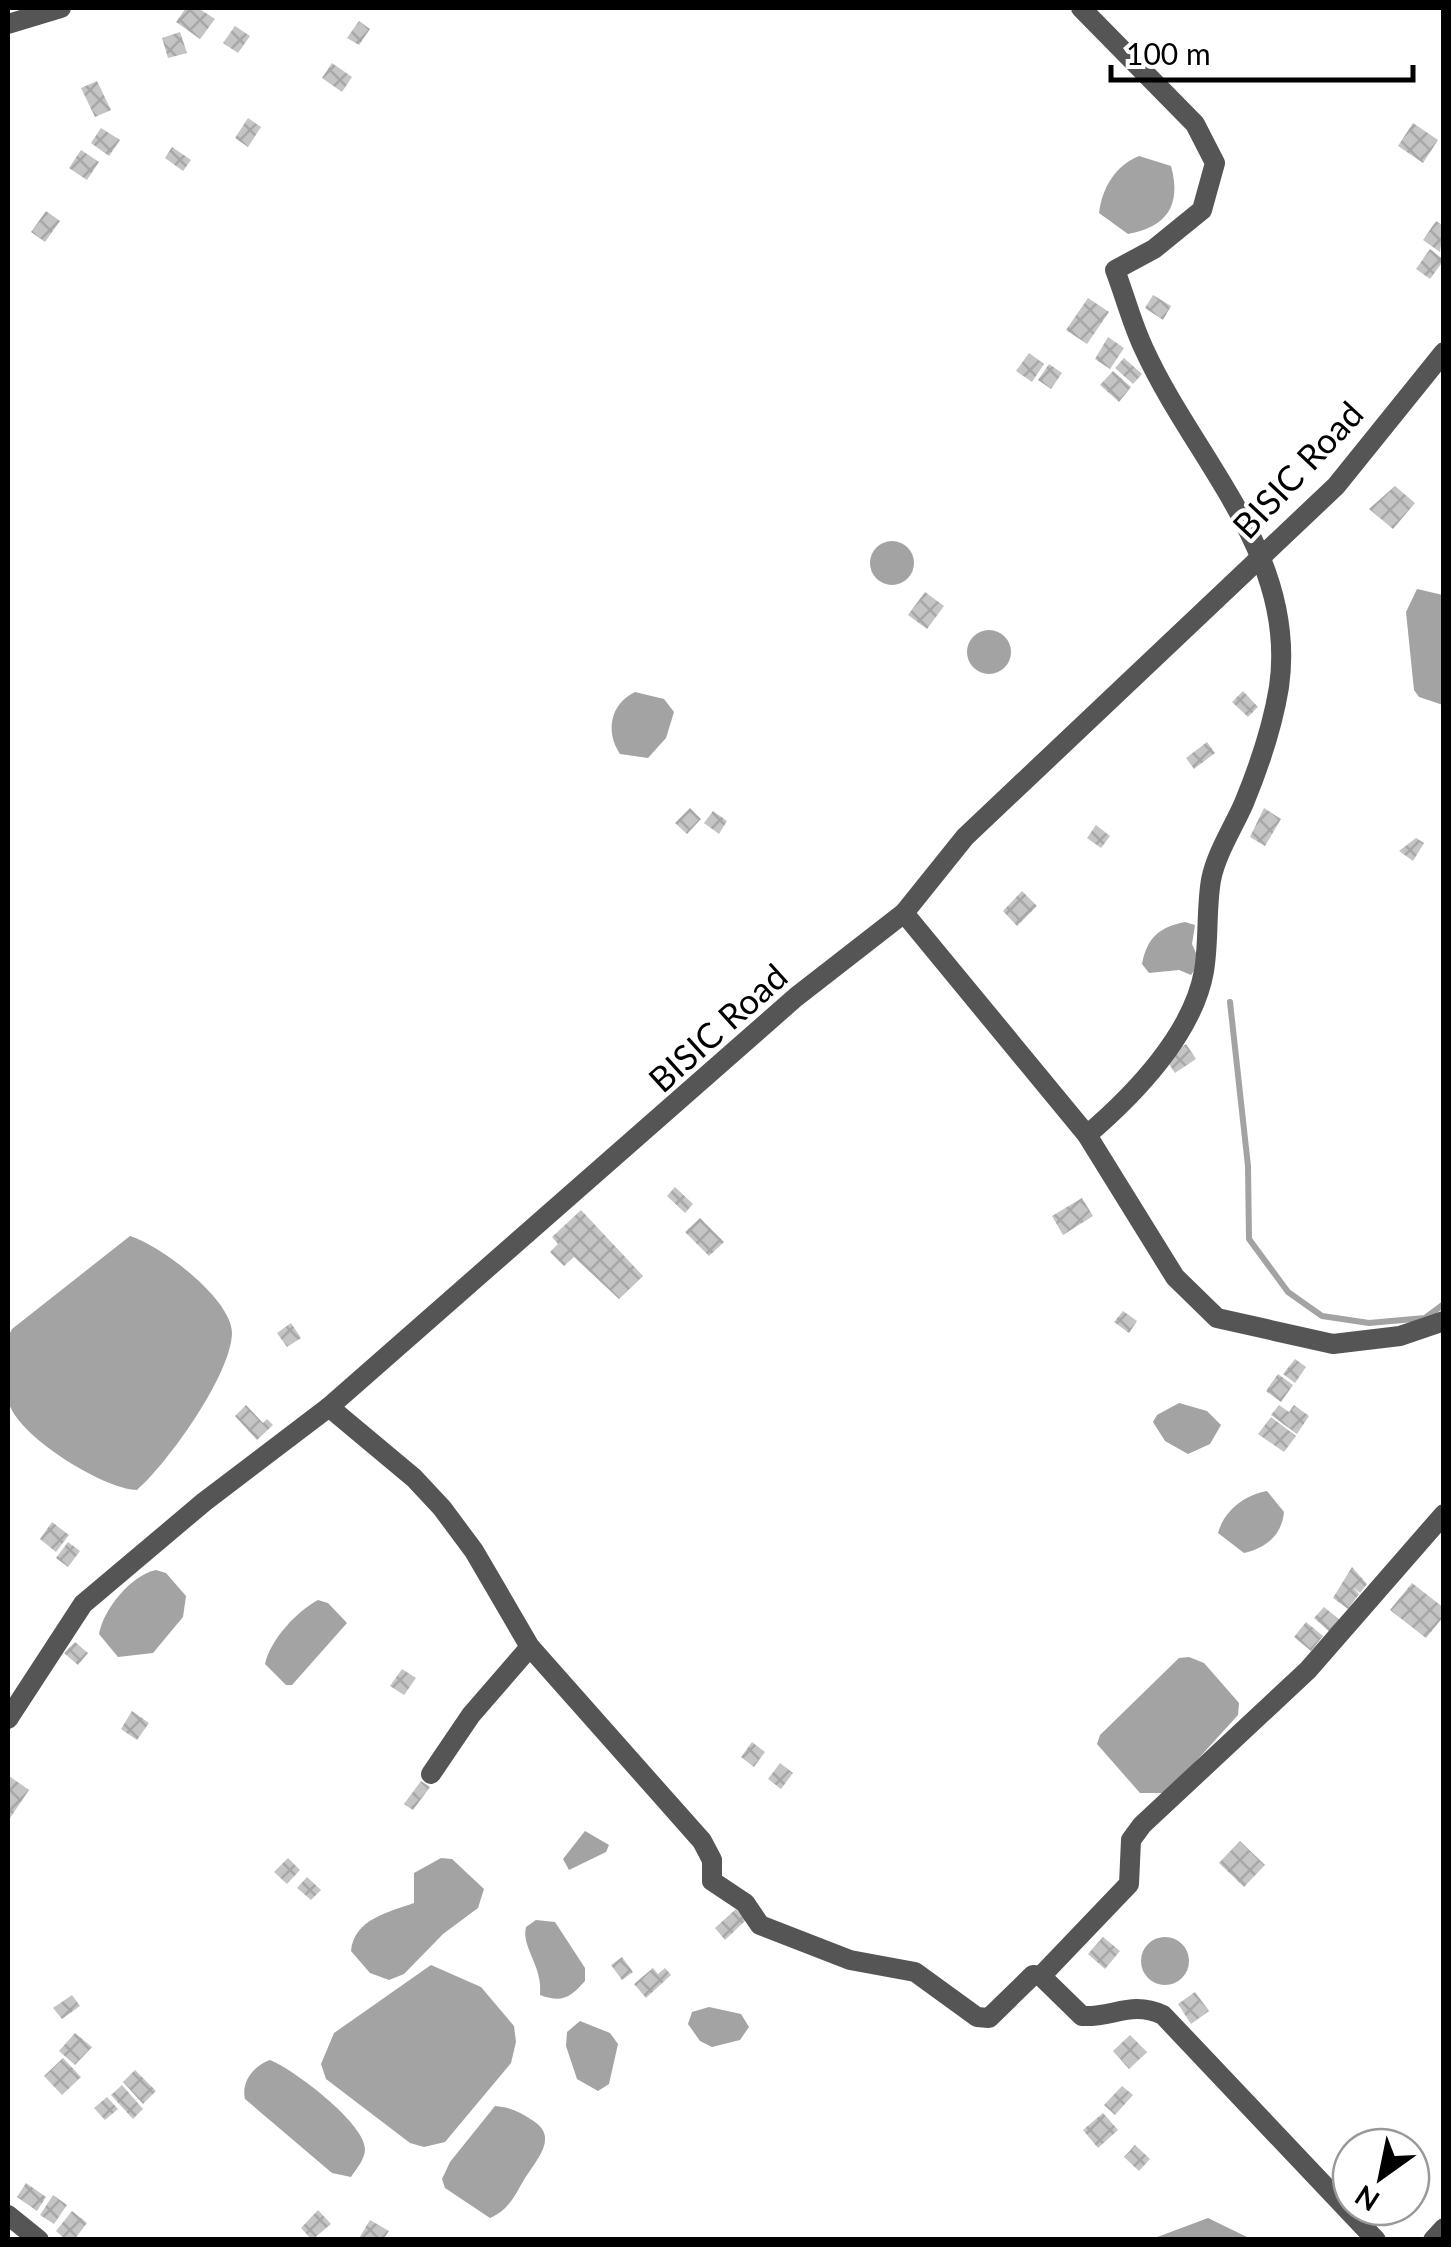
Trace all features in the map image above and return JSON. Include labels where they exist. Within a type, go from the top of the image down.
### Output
[{"type":"street","points":[[8,24],[62,8]]},
{"type":"street","points":[[1081,8],[1194,124],[1215,163],[1202,210],[1154,249],[1116,270],[1143,348],[1237,507],[1260,557],[1272,587],[1282,646],[1278,689],[1246,798],[1212,876],[1200,992],[1145,1076],[1087,1135]]},
{"type":"street","name":"BISIC Road","points":[[8,1719],[83,1604],[204,1502],[329,1408],[796,997],[904,913],[965,837],[1336,486],[1444,352]]},
{"type":"street","points":[[904,913],[1087,1135],[1175,1277],[1218,1318],[1333,1344],[1400,1336],[1444,1321]]},
{"type":"street","points":[[329,1408],[414,1478],[442,1508],[474,1551],[530,1647],[702,1841],[712,1860],[712,1882],[745,1904],[760,1924],[850,1960],[914,1972],[977,2016],[989,2018],[1027,1979],[1041,1976],[1129,1884],[1130,1840],[1142,1824],[1308,1670],[1444,1514]]},
{"type":"street","points":[[432,1774],[472,1715],[530,1647]]},
{"type":"street","points":[[1041,1976],[1082,2016],[1100,2017],[1130,2006],[1163,2015],[1376,2240]]},
{"type":"street","points":[[8,2215],[39,2240]]},
{"type":"street","points":[[1433,2240],[1444,2228]]},
{"type":"shaded area","points":[[1139,156],[1171,166],[1174,193],[1161,220],[1128,234],[1099,213],[1111,179]]},
{"type":"shaded area","points":[[892,541],[908,547],[914,563],[908,579],[892,585],[876,579],[870,563],[876,547]]},
{"type":"shaded area","points":[[1417,589],[1443,595],[1443,705],[1419,697],[1414,690],[1406,612]]},
{"type":"shaded area","points":[[989,630],[1005,636],[1011,652],[1005,668],[989,674],[973,668],[967,652],[973,636]]},
{"type":"shaded area","points":[[635,692],[664,699],[674,712],[666,738],[648,758],[620,754],[612,737],[615,711]]},
{"type":"shaded area","points":[[1185,922],[1195,925],[1192,944],[1200,962],[1191,975],[1179,970],[1149,973],[1142,964],[1151,941],[1168,927]]},
{"type":"shaded area","points":[[130,1236],[159,1250],[208,1290],[229,1319],[232,1333],[229,1351],[210,1394],[165,1460],[137,1490],[103,1480],[43,1444],[14,1414],[6,1385],[8,1337],[12,1329]]},
{"type":"shaded area","points":[[1179,1403],[1207,1411],[1221,1425],[1210,1444],[1188,1454],[1165,1441],[1153,1422],[1157,1415]]},
{"type":"shaded area","points":[[1267,1491],[1284,1512],[1280,1527],[1266,1544],[1244,1553],[1218,1533],[1236,1505]]},
{"type":"shaded area","points":[[156,1570],[166,1573],[186,1596],[183,1617],[153,1653],[118,1657],[99,1634],[102,1625],[128,1586]]},
{"type":"shaded area","points":[[318,1600],[328,1603],[347,1623],[292,1685],[286,1685],[265,1664],[268,1655],[286,1627]]},
{"type":"shaded area","points":[[1179,1658],[1204,1663],[1239,1703],[1238,1715],[1167,1793],[1140,1793],[1097,1744],[1100,1735]]},
{"type":"shaded area","points":[[585,1831],[609,1845],[606,1852],[569,1870],[563,1859]]},
{"type":"shaded area","points":[[441,1858],[452,1859],[484,1889],[478,1908],[443,1934],[404,1974],[389,1980],[370,1973],[351,1951],[359,1931],[374,1918],[414,1903],[414,1873]]},
{"type":"shaded area","points":[[536,1920],[555,1922],[585,1968],[585,1981],[565,1997],[540,1995],[525,1935],[526,1927]]},
{"type":"shaded area","points":[[1165,1937],[1182,1944],[1189,1961],[1182,1978],[1165,1985],[1148,1978],[1141,1961],[1148,1944]]},
{"type":"shaded area","points":[[431,1965],[481,1987],[514,2026],[516,2042],[511,2063],[445,2142],[424,2147],[410,2143],[326,2079],[321,2064],[334,2033]]},
{"type":"shaded area","points":[[709,2007],[741,2014],[749,2027],[740,2040],[712,2047],[700,2041],[688,2024],[692,2012]]},
{"type":"shaded area","points":[[580,2021],[610,2033],[618,2044],[609,2084],[598,2091],[577,2079],[566,2046],[567,2032]]},
{"type":"shaded area","points":[[270,2060],[310,2085],[341,2112],[362,2138],[362,2160],[351,2177],[332,2173],[245,2099],[250,2075]]},
{"type":"shaded area","points":[[495,2106],[532,2120],[540,2126],[545,2140],[544,2148],[511,2201],[490,2218],[445,2188],[442,2179],[450,2162]]},
{"type":"shaded area","points":[[1208,2218],[1251,2239],[1152,2239]]},
{"type":"building","points":[[186,8],[198,8],[215,19],[200,39],[176,22]]},
{"type":"building","points":[[359,21],[370,29],[359,45],[347,38]]},
{"type":"building","points":[[235,26],[250,36],[238,53],[223,43]]},
{"type":"building","points":[[180,32],[187,53],[168,58],[162,38]]},
{"type":"building","points":[[332,63],[352,77],[342,92],[322,78]]},
{"type":"building","points":[[97,81],[111,110],[95,117],[81,88]]},
{"type":"building","points":[[248,118],[261,127],[248,147],[235,138]]},
{"type":"building","points":[[1413,123],[1438,140],[1423,163],[1398,146]]},
{"type":"building","points":[[101,128],[120,140],[109,156],[91,143]]},
{"type":"building","points":[[172,147],[191,160],[183,171],[165,158]]},
{"type":"building","points":[[81,150],[99,162],[87,180],[69,168]]},
{"type":"building","points":[[46,211],[60,221],[45,242],[31,232]]},
{"type":"building","points":[[1436,221],[1444,226],[1440,252],[1423,240]]},
{"type":"building","points":[[1430,249],[1444,260],[1430,279],[1416,269]]},
{"type":"building","points":[[1153,295],[1171,306],[1163,320],[1145,308]]},
{"type":"building","points":[[1088,298],[1109,312],[1087,344],[1066,330]]},
{"type":"building","points":[[1108,337],[1124,348],[1110,369],[1095,359]]},
{"type":"building","points":[[1029,353],[1044,364],[1032,382],[1016,371]]},
{"type":"building","points":[[1124,358],[1142,374],[1133,384],[1115,368]]},
{"type":"building","points":[[1049,364],[1062,373],[1051,389],[1038,380]]},
{"type":"building","points":[[1113,371],[1131,387],[1119,402],[1100,385]]},
{"type":"building","points":[[1395,486],[1415,503],[1393,529],[1369,509]]},
{"type":"building","points":[[925,592],[944,606],[927,629],[908,615]]},
{"type":"building","points":[[1243,691],[1258,707],[1248,717],[1232,702]]},
{"type":"building","points":[[1207,742],[1215,753],[1194,769],[1186,758]]},
{"type":"building","points":[[690,808],[701,819],[687,834],[675,823]]},
{"type":"building","points":[[1264,808],[1281,819],[1265,846],[1250,837]]},
{"type":"building","points":[[713,811],[727,821],[719,834],[704,823]]},
{"type":"building","points":[[1096,825],[1110,836],[1101,848],[1087,838]]},
{"type":"building","points":[[1416,838],[1424,843],[1413,861],[1399,851]]},
{"type":"building","points":[[1022,891],[1037,906],[1017,926],[1003,911]]},
{"type":"building","points":[[1186,1044],[1196,1059],[1175,1073],[1165,1058]]},
{"type":"building","points":[[675,1187],[693,1204],[685,1213],[667,1196]]},
{"type":"building","points":[[1082,1198],[1093,1216],[1063,1235],[1052,1216]]},
{"type":"building","points":[[581,1210],[643,1276],[619,1299],[574,1257],[564,1266],[550,1252],[558,1244],[552,1237]]},
{"type":"building","points":[[700,1218],[724,1242],[709,1256],[685,1232]]},
{"type":"building","points":[[1123,1311],[1137,1321],[1129,1333],[1114,1322]]},
{"type":"building","points":[[291,1323],[301,1338],[287,1347],[277,1333]]},
{"type":"building","points":[[1295,1359],[1306,1367],[1295,1383],[1283,1374]]},
{"type":"building","points":[[1278,1374],[1293,1385],[1281,1402],[1266,1391]]},
{"type":"building","points":[[246,1405],[263,1423],[267,1419],[273,1425],[257,1440],[235,1416]]},
{"type":"building","points":[[1279,1405],[1289,1412],[1294,1405],[1309,1416],[1297,1434],[1271,1415]]},
{"type":"building","points":[[1271,1417],[1296,1436],[1284,1452],[1258,1434]]},
{"type":"building","points":[[52,1522],[69,1535],[56,1552],[40,1539]]},
{"type":"building","points":[[68,1542],[80,1551],[68,1567],[56,1558]]},
{"type":"building","points":[[1352,1567],[1367,1584],[1360,1593],[1353,1587],[1359,1594],[1348,1609],[1333,1598]]},
{"type":"building","points":[[1412,1583],[1444,1608],[1444,1616],[1426,1638],[1390,1610]]},
{"type":"building","points":[[1324,1607],[1341,1621],[1331,1633],[1314,1618]]},
{"type":"building","points":[[1306,1622],[1323,1636],[1311,1651],[1294,1637]]},
{"type":"building","points":[[75,1642],[88,1653],[78,1665],[64,1653]]},
{"type":"building","points":[[402,1669],[416,1678],[404,1695],[390,1686]]},
{"type":"building","points":[[132,1711],[149,1723],[137,1740],[121,1729]]},
{"type":"building","points":[[752,1742],[765,1752],[754,1767],[741,1757]]},
{"type":"building","points":[[780,1763],[793,1773],[781,1789],[768,1779]]},
{"type":"building","points":[[8,1778],[29,1790],[8,1821]]},
{"type":"building","points":[[421,1781],[430,1787],[413,1810],[404,1804]]},
{"type":"building","points":[[1240,1841],[1265,1865],[1244,1887],[1219,1863]]},
{"type":"building","points":[[288,1858],[300,1870],[287,1884],[274,1872]]},
{"type":"building","points":[[307,1877],[321,1890],[311,1900],[297,1888]]},
{"type":"building","points":[[736,1909],[746,1920],[725,1940],[715,1928]]},
{"type":"building","points":[[1103,1937],[1120,1951],[1105,1969],[1088,1954]]},
{"type":"building","points":[[622,1957],[633,1972],[622,1980],[611,1965]]},
{"type":"building","points":[[653,1968],[658,1974],[665,1968],[671,1975],[646,1998],[634,1984]]},
{"type":"building","points":[[1195,1992],[1209,2011],[1191,2024],[1178,2004]]},
{"type":"building","points":[[72,1995],[80,2006],[62,2019],[53,2008]]},
{"type":"building","points":[[75,2033],[92,2047],[75,2065],[59,2051]]},
{"type":"building","points":[[1130,2035],[1147,2052],[1129,2069],[1113,2051]]},
{"type":"building","points":[[63,2058],[81,2077],[62,2095],[44,2076]]},
{"type":"building","points":[[135,2070],[156,2091],[143,2104],[123,2082]]},
{"type":"building","points":[[122,2085],[143,2109],[133,2119],[111,2095]]},
{"type":"building","points":[[1122,2086],[1133,2095],[1115,2115],[1104,2105]]},
{"type":"building","points":[[107,2097],[118,2109],[105,2120],[94,2108]]},
{"type":"building","points":[[1103,2113],[1118,2130],[1098,2148],[1083,2130]]},
{"type":"building","points":[[1135,2145],[1150,2159],[1139,2171],[1124,2157]]},
{"type":"building","points":[[26,2183],[46,2197],[37,2211],[17,2197]]},
{"type":"building","points":[[53,2195],[67,2205],[54,2224],[40,2215]]},
{"type":"building","points":[[318,2210],[331,2224],[312,2240],[301,2228]]},
{"type":"building","points":[[72,2211],[87,2223],[74,2240],[66,2240],[56,2231]]},
{"type":"building","points":[[370,2220],[389,2231],[383,2240],[358,2240]]},
{"type":"waterway","points":[[1230,1002],[1248,1166],[1249,1239],[1288,1292],[1322,1316],[1369,1323],[1425,1318],[1444,1304]]}]
